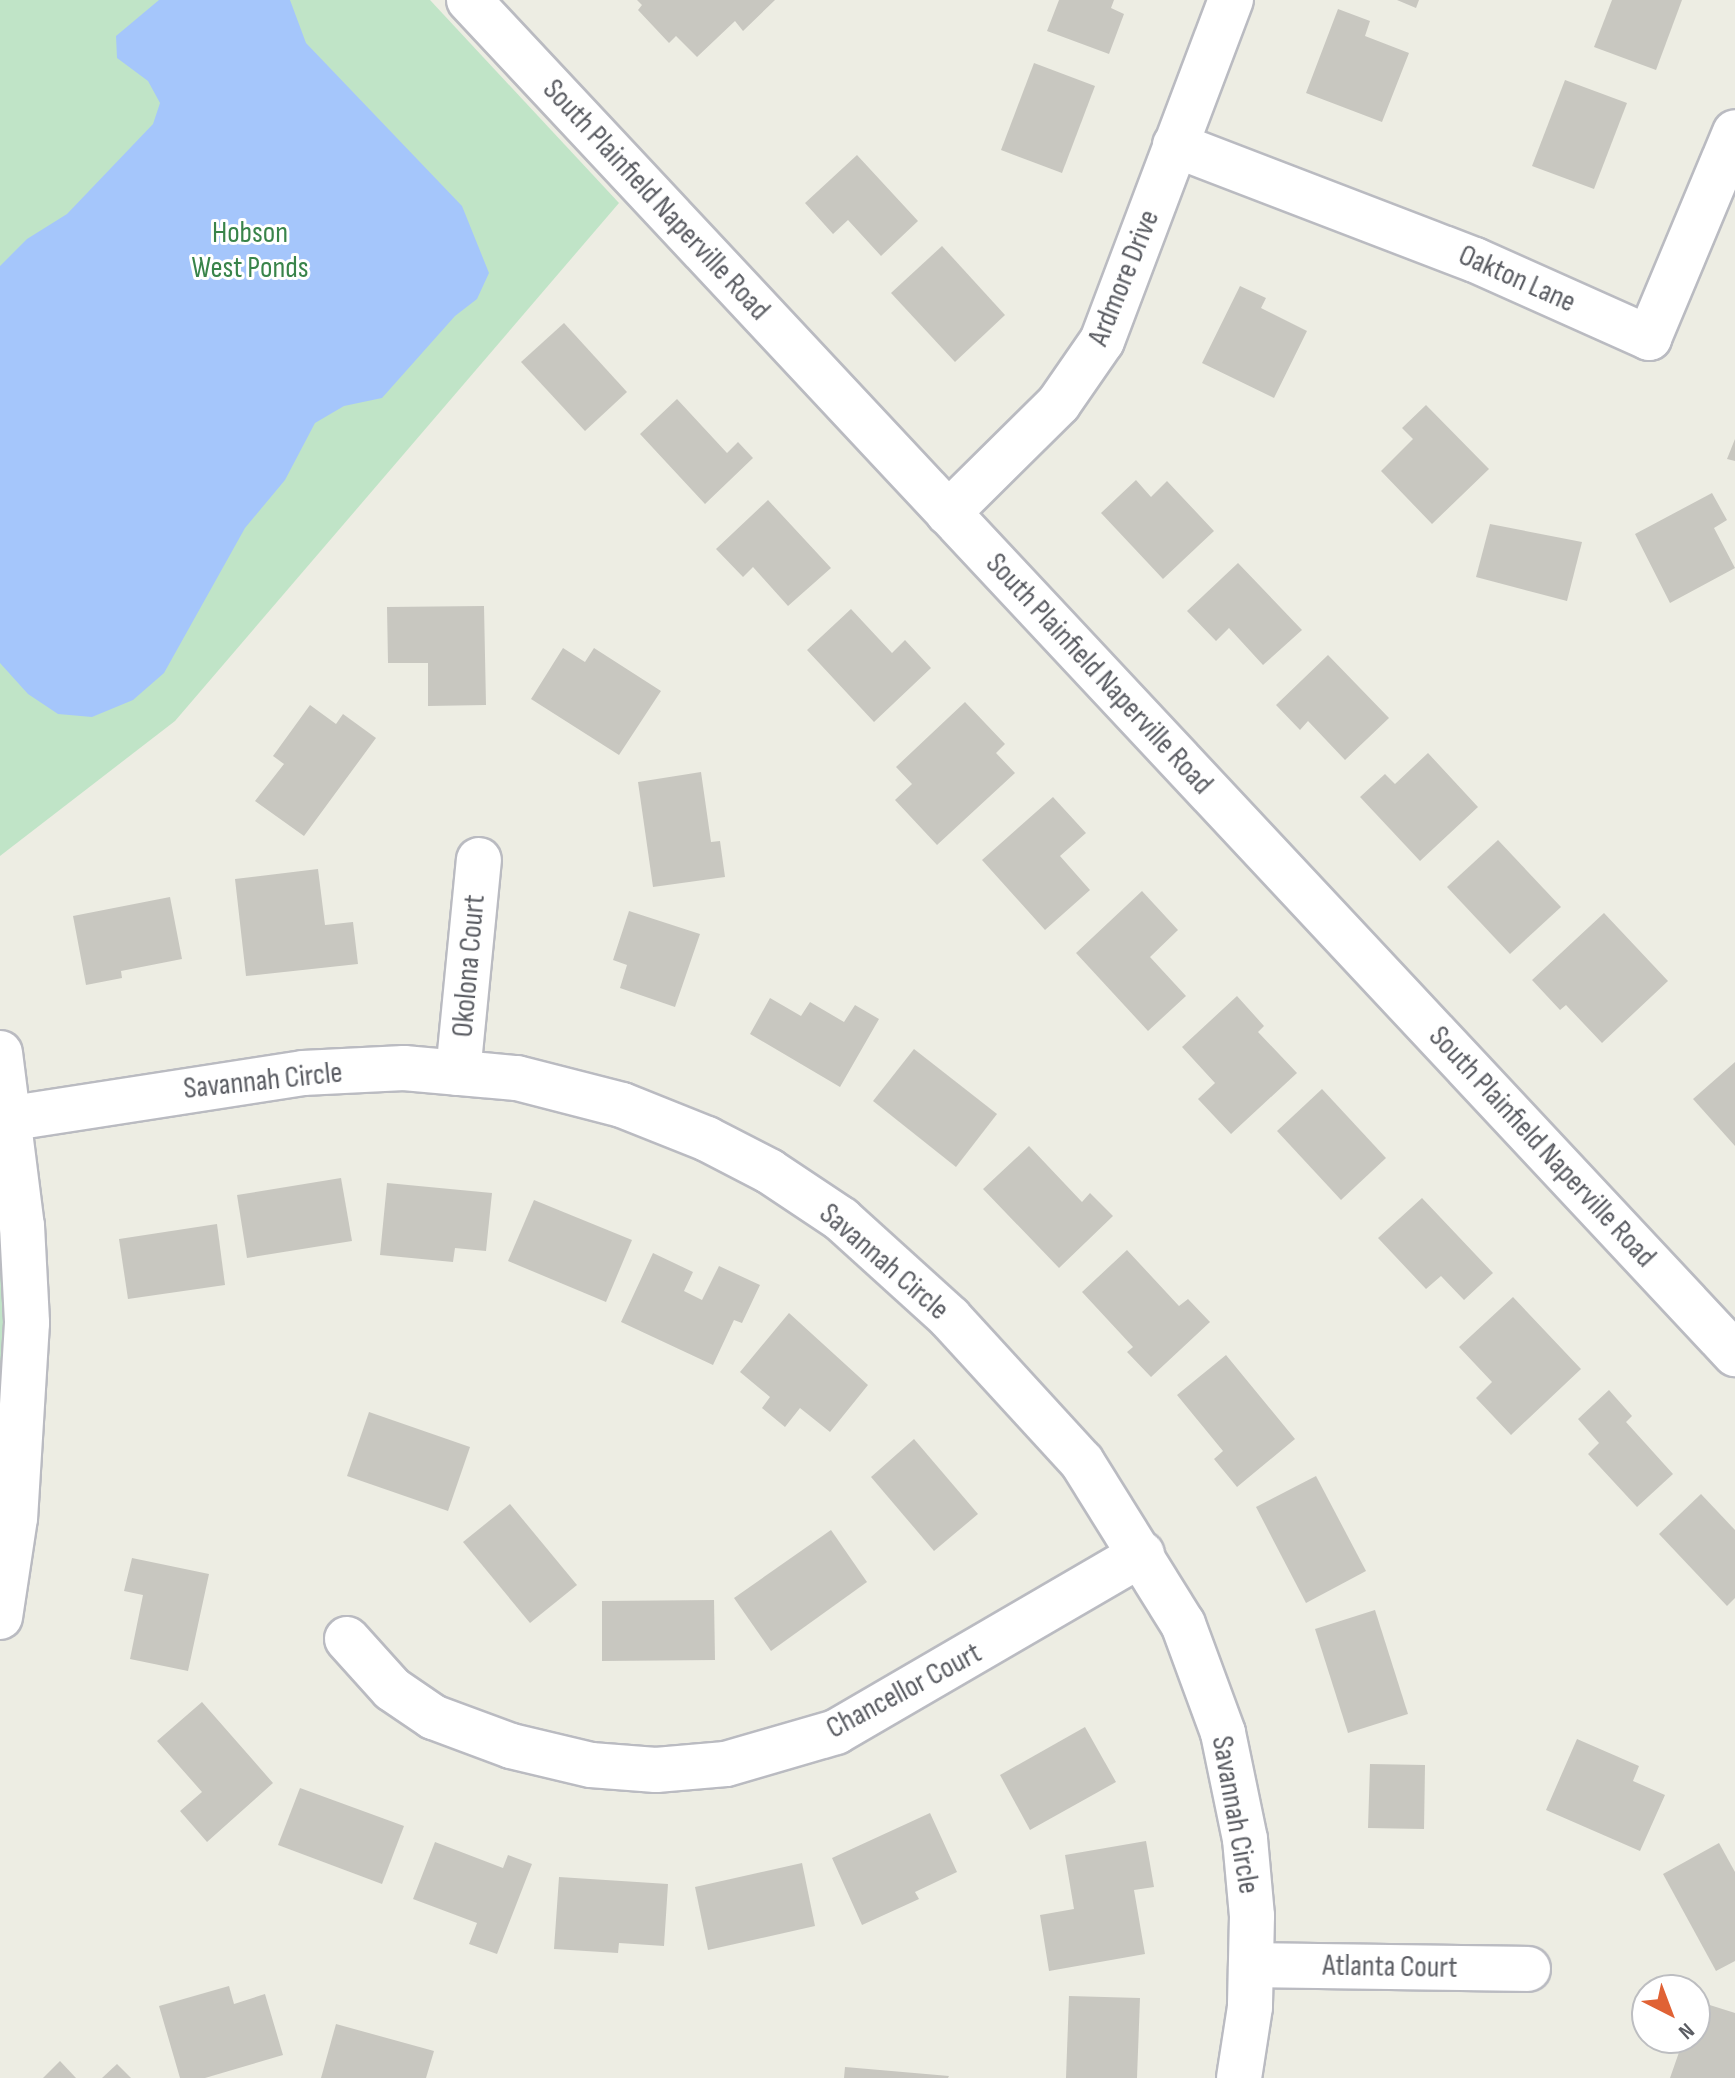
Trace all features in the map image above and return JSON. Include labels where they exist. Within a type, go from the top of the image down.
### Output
[{"type":"street","name":"South Plainfield Naperville Road","points":[[469,0],[1733,1347]]},
{"type":"street","name":"Ardmore Drive","points":[[948,513],[1059,403],[1085,370],[1133,264],[1231,0]]},
{"type":"street","name":"Oakton Lane","points":[[1175,145],[1475,260],[1649,338],[1735,132]]},
{"type":"street","name":"Okolona Court","points":[[458,1073],[479,860]]},
{"type":"street","points":[[0,1053],[27,1323],[19,1471],[0,1617]]},
{"type":"street","name":"Savannah Circle","points":[[6,1119],[303,1073],[404,1068],[458,1073],[569,1090],[662,1119],[769,1171],[841,1219],[950,1318],[1072,1451],[1142,1554],[1183,1624],[1223,1733],[1245,1839],[1251,1965],[1239,2078]]},
{"type":"street","name":"Chancellor Court","points":[[347,1639],[392,1689],[433,1717],[511,1746],[591,1765],[656,1770],[726,1764],[836,1732],[1142,1554]]},
{"type":"street","name":"Atlanta Court","points":[[1251,1965],[1528,1969]]},
{"type":"green space","name":"Hobson West Ponds","points":[[0,0],[430,0],[619,203],[175,721],[0,856]]},
{"type":"green space","points":[[0,1211],[6,1318],[0,1474]]},
{"type":"water","name":"Hobson West Ponds","points":[[159,0],[290,0],[306,43],[462,206],[489,273],[477,299],[455,316],[382,398],[344,406],[315,423],[285,480],[245,528],[164,673],[133,700],[92,717],[58,714],[28,694],[0,663],[0,266],[27,239],[67,214],[153,124],[160,103],[148,81],[117,58],[116,36]]},
{"type":"building","points":[[637,0],[775,0],[743,31],[735,21],[697,57],[676,36],[669,43],[638,10],[642,5]]},
{"type":"building","points":[[1059,0],[1114,0],[1111,8],[1124,14],[1109,54],[1047,31]]},
{"type":"building","points":[[1397,0],[1419,0],[1416,8]]},
{"type":"building","points":[[1612,0],[1682,0],[1656,70],[1594,47]]},
{"type":"building","points":[[1338,9],[1370,21],[1365,36],[1409,53],[1382,122],[1306,93]]},
{"type":"building","points":[[1034,63],[1095,86],[1062,173],[1001,150]]},
{"type":"building","points":[[1565,80],[1627,103],[1594,189],[1532,166]]},
{"type":"building","points":[[857,155],[918,221],[881,256],[848,220],[833,234],[805,203]]},
{"type":"building","points":[[942,246],[1005,315],[955,362],[891,293]]},
{"type":"building","points":[[1240,286],[1266,298],[1261,308],[1307,331],[1274,398],[1202,363]]},
{"type":"building","points":[[564,323],[627,392],[585,431],[521,362]]},
{"type":"building","points":[[677,399],[727,453],[738,442],[753,458],[705,504],[640,434]]},
{"type":"building","points":[[1426,405],[1489,469],[1432,524],[1381,471],[1413,439],[1402,428]]},
{"type":"building","points":[[1735,439],[1735,461],[1727,459]]},
{"type":"building","points":[[1136,480],[1151,497],[1167,481],[1214,531],[1163,579],[1101,513]]},
{"type":"building","points":[[1712,493],[1727,520],[1714,528],[1735,568],[1670,603],[1635,534]]},
{"type":"building","points":[[768,500],[831,568],[788,606],[753,567],[743,577],[716,549]]},
{"type":"building","points":[[1490,524],[1582,542],[1567,601],[1476,577]]},
{"type":"building","points":[[1238,563],[1302,630],[1263,665],[1229,628],[1216,641],[1187,611]]},
{"type":"building","points":[[484,606],[486,705],[428,706],[428,663],[388,663],[387,607]]},
{"type":"building","points":[[851,609],[892,653],[905,640],[931,668],[874,722],[807,650]]},
{"type":"building","points":[[563,648],[585,662],[594,648],[661,691],[619,755],[531,699]]},
{"type":"building","points":[[1328,655],[1389,718],[1345,760],[1308,721],[1300,730],[1276,705]]},
{"type":"building","points":[[965,702],[1005,744],[996,753],[1015,773],[937,845],[895,800],[912,784],[896,767]]},
{"type":"building","points":[[310,705],[336,724],[343,714],[376,738],[304,836],[255,801],[284,764],[273,756]]},
{"type":"building","points":[[1428,753],[1478,807],[1420,861],[1360,797],[1385,774],[1395,784]]},
{"type":"building","points":[[701,772],[711,842],[720,841],[725,877],[653,887],[638,782]]},
{"type":"building","points":[[1053,797],[1086,833],[1060,856],[1090,890],[1045,930],[982,860]]},
{"type":"building","points":[[1498,840],[1561,907],[1510,954],[1447,887]]},
{"type":"building","points":[[318,869],[325,925],[353,922],[358,964],[246,976],[235,879]]},
{"type":"building","points":[[1142,891],[1178,930],[1150,957],[1186,996],[1148,1031],[1076,953]]},
{"type":"building","points":[[170,897],[182,959],[121,971],[122,978],[86,985],[73,916]]},
{"type":"building","points":[[629,911],[700,934],[675,1007],[620,988],[627,965],[613,960]]},
{"type":"building","points":[[1604,913],[1668,981],[1602,1043],[1566,1005],[1560,1010],[1532,980]]},
{"type":"building","points":[[1237,996],[1264,1026],[1258,1032],[1297,1073],[1231,1134],[1198,1099],[1215,1083],[1182,1047]]},
{"type":"building","points":[[770,998],[801,1016],[810,1002],[844,1022],[855,1005],[879,1019],[840,1087],[750,1034]]},
{"type":"building","points":[[914,1049],[997,1114],[956,1167],[873,1101]]},
{"type":"building","points":[[1735,1062],[1735,1146],[1693,1099]]},
{"type":"building","points":[[1322,1089],[1386,1158],[1341,1200],[1277,1131]]},
{"type":"building","points":[[1029,1146],[1082,1202],[1090,1193],[1113,1216],[1059,1268],[983,1189]]},
{"type":"building","points":[[341,1178],[352,1241],[247,1258],[237,1195]]},
{"type":"building","points":[[387,1183],[492,1193],[486,1251],[455,1248],[453,1262],[380,1255]]},
{"type":"building","points":[[1422,1198],[1493,1273],[1464,1300],[1441,1276],[1426,1289],[1378,1238]]},
{"type":"building","points":[[534,1200],[632,1240],[606,1302],[508,1261]]},
{"type":"building","points":[[217,1224],[225,1285],[128,1299],[119,1239]]},
{"type":"building","points":[[1127,1250],[1179,1306],[1188,1299],[1210,1322],[1151,1377],[1127,1352],[1133,1347],[1082,1292]]},
{"type":"building","points":[[653,1253],[693,1272],[684,1291],[702,1300],[719,1266],[760,1285],[742,1323],[734,1320],[713,1365],[621,1322]]},
{"type":"building","points":[[1513,1297],[1581,1369],[1511,1435],[1476,1398],[1492,1382],[1459,1347]]},
{"type":"building","points":[[789,1313],[868,1385],[830,1432],[800,1408],[785,1427],[762,1408],[770,1397],[740,1372]]},
{"type":"building","points":[[1226,1355],[1295,1439],[1237,1487],[1214,1459],[1223,1451],[1177,1395]]},
{"type":"building","points":[[1609,1390],[1632,1416],[1626,1422],[1673,1474],[1637,1507],[1588,1454],[1599,1443],[1578,1419]]},
{"type":"building","points":[[369,1412],[470,1447],[448,1511],[347,1476]]},
{"type":"building","points":[[914,1439],[978,1514],[934,1551],[871,1477]]},
{"type":"building","points":[[1316,1476],[1366,1571],[1306,1603],[1256,1507]]},
{"type":"building","points":[[1701,1494],[1735,1530],[1735,1598],[1727,1606],[1659,1534]]},
{"type":"building","points":[[510,1504],[577,1585],[530,1623],[463,1542]]},
{"type":"building","points":[[831,1530],[867,1582],[771,1651],[734,1598]]},
{"type":"building","points":[[132,1558],[209,1574],[188,1671],[130,1659],[143,1595],[124,1591]]},
{"type":"building","points":[[714,1600],[715,1660],[602,1661],[602,1601]]},
{"type":"building","points":[[1375,1610],[1408,1714],[1348,1733],[1315,1629]]},
{"type":"building","points":[[202,1702],[273,1783],[207,1842],[180,1811],[202,1792],[157,1741]]},
{"type":"building","points":[[1085,1727],[1116,1782],[1030,1830],[1000,1775]]},
{"type":"building","points":[[1577,1739],[1639,1766],[1633,1781],[1665,1795],[1640,1851],[1546,1810]]},
{"type":"building","points":[[1370,1764],[1425,1765],[1424,1829],[1368,1828]]},
{"type":"building","points":[[300,1788],[404,1826],[382,1884],[278,1845]]},
{"type":"building","points":[[930,1813],[957,1872],[915,1892],[919,1899],[862,1925],[832,1858]]},
{"type":"building","points":[[1146,1841],[1154,1887],[1134,1890],[1145,1954],[1049,1971],[1040,1915],[1074,1909],[1065,1855]]},
{"type":"building","points":[[435,1842],[503,1868],[508,1855],[532,1864],[497,1954],[469,1944],[477,1923],[413,1899]]},
{"type":"building","points":[[1719,1843],[1735,1872],[1735,1961],[1716,1971],[1663,1874]]},
{"type":"building","points":[[802,1863],[815,1926],[708,1950],[695,1887]]},
{"type":"building","points":[[559,1877],[668,1884],[664,1946],[619,1943],[618,1953],[554,1949]]},
{"type":"building","points":[[229,1986],[234,2004],[265,1994],[283,2055],[205,2078],[180,2078],[159,2006]]},
{"type":"building","points":[[1069,1996],[1140,1998],[1137,2078],[1066,2078]]},
{"type":"building","points":[[1711,2005],[1735,2013],[1735,2078],[1670,2078],[1678,2054],[1711,2054]]},
{"type":"building","points":[[336,2024],[434,2051],[426,2078],[321,2078]]},
{"type":"building","points":[[60,2061],[76,2078],[43,2078]]},
{"type":"building","points":[[117,2064],[131,2078],[102,2078]]},
{"type":"building","points":[[845,2067],[949,2076],[844,2078]]}]
